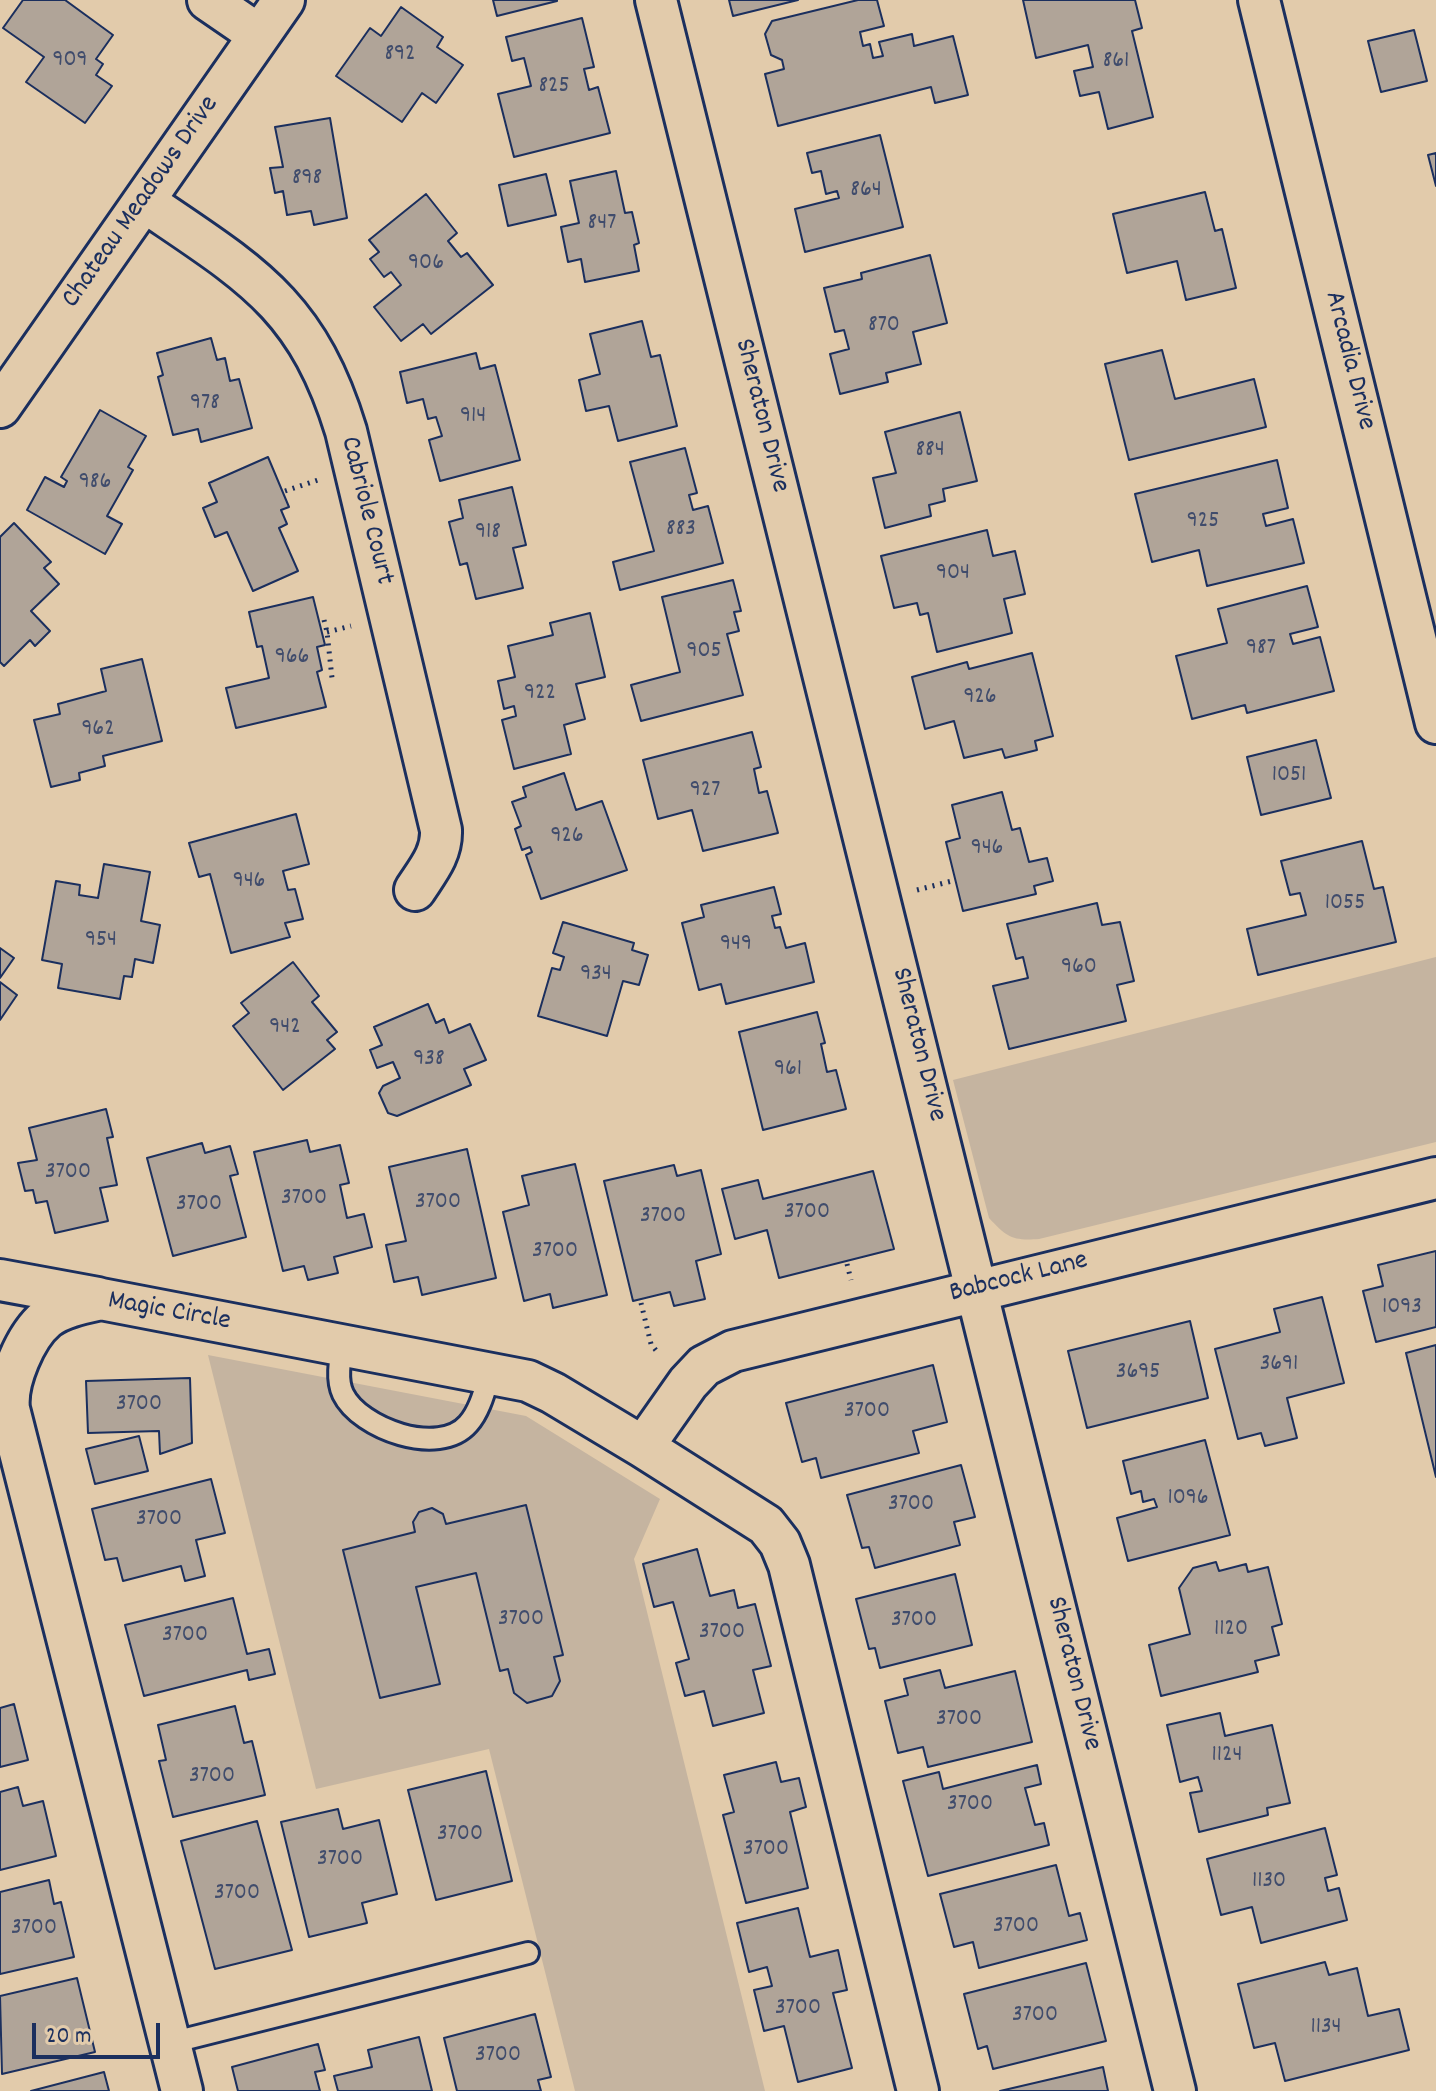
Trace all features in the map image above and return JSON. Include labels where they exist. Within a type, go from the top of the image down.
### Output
[{"type":"street","points":[[208,0],[259,35]]},
{"type":"street","name":"Chateau Meadows Drive","points":[[0,407],[284,0]]},
{"type":"street","name":"Sheraton Drive","points":[[656,0],[1175,2091]]},
{"type":"street","name":"Arcadia Drive","points":[[1259,0],[1436,723]]},
{"type":"street","name":"Cabriole Court","points":[[145,202],[246,271],[270,292],[290,315],[325,371],[346,431],[441,830],[442,844],[437,858],[415,890]]},
{"type":"street","name":"Babcock Lane","points":[[643,1447],[688,1383],[704,1366],[733,1351],[1436,1178]]},
{"type":"street","points":[[0,1280],[101,1299]]},
{"type":"street","name":"Magic Circle","points":[[182,2091],[9,1409],[9,1384],[39,1326],[61,1311],[101,1299],[528,1381],[643,1447],[766,1525],[785,1552],[789,1565],[918,2091]]},
{"type":"lane","points":[[343,1344],[340,1387],[353,1409],[384,1428],[419,1439],[437,1439],[456,1434],[467,1427],[481,1401],[490,1373]]},
{"type":"lane","points":[[170,2043],[528,1953]]},
{"type":"path","points":[[285,491],[320,479]]},
{"type":"path","points":[[324,620],[332,678]]},
{"type":"path","points":[[327,632],[356,625]]},
{"type":"path","points":[[912,892],[952,881]]},
{"type":"path","points":[[641,1303],[651,1344],[665,1360]]},
{"type":"shaded area","points":[[1436,957],[1436,1142],[1039,1239],[1011,1236],[989,1218],[953,1080]]},
{"type":"shaded area","points":[[208,1355],[526,1416],[660,1499],[634,1559],[765,2091],[575,2091],[489,1749],[316,1789]]},
{"type":"building","points":[[23,0],[65,0],[113,35],[96,59],[103,64],[96,75],[112,86],[85,123],[26,82],[44,57],[3,28]]},
{"type":"building","points":[[493,0],[557,0],[557,1],[497,16]]},
{"type":"building","points":[[729,0],[798,0],[733,16]]},
{"type":"building","points":[[858,0],[877,0],[884,26],[860,32],[863,46],[870,44],[873,58],[883,56],[879,42],[912,34],[914,46],[953,36],[968,95],[935,103],[931,87],[778,126],[765,74],[784,69],[782,60],[771,55],[765,34],[772,21]]},
{"type":"building","points":[[1023,0],[1135,0],[1142,28],[1132,31],[1153,117],[1108,129],[1099,92],[1080,96],[1074,71],[1093,67],[1088,45],[1036,58]]},
{"type":"building","points":[[401,7],[443,37],[437,47],[463,65],[436,103],[422,93],[402,122],[336,76],[370,28],[381,36]]},
{"type":"building","points":[[582,18],[594,67],[584,69],[589,90],[598,87],[610,133],[514,157],[498,94],[531,86],[524,58],[512,61],[506,37]]},
{"type":"building","points":[[1414,30],[1427,81],[1381,92],[1368,41]]},
{"type":"building","points":[[330,118],[347,218],[314,225],[311,211],[287,215],[283,191],[275,193],[270,168],[283,167],[275,127]]},
{"type":"building","points":[[880,135],[903,227],[805,252],[795,209],[839,198],[837,191],[826,194],[821,171],[812,173],[807,153]]},
{"type":"building","points":[[1436,153],[1436,186],[1428,155]]},
{"type":"building","points":[[616,171],[625,213],[632,212],[639,243],[634,245],[639,271],[585,282],[581,259],[568,262],[561,227],[579,223],[570,181]]},
{"type":"building","points":[[546,174],[556,215],[508,226],[499,185]]},
{"type":"building","points":[[1205,192],[1215,231],[1222,229],[1236,288],[1186,300],[1177,261],[1127,273],[1113,214]]},
{"type":"building","points":[[426,194],[457,233],[448,241],[461,257],[467,253],[493,285],[431,334],[423,324],[401,341],[374,307],[401,285],[391,272],[384,277],[370,259],[379,252],[369,240]]},
{"type":"building","points":[[930,255],[947,323],[913,332],[921,364],[886,373],[888,382],[840,394],[830,354],[849,349],[844,330],[835,332],[824,288],[862,279],[861,273]]},
{"type":"building","points":[[642,321],[651,357],[660,355],[677,426],[618,441],[609,406],[586,411],[579,380],[600,374],[590,334]]},
{"type":"building","points":[[211,338],[217,360],[225,358],[230,381],[239,379],[252,428],[201,442],[198,429],[173,435],[158,377],[163,375],[157,353]]},
{"type":"building","points":[[1162,350],[1175,399],[1254,379],[1266,427],[1129,460],[1105,364]]},
{"type":"building","points":[[476,353],[480,369],[495,365],[520,460],[440,481],[429,440],[442,436],[436,417],[428,419],[423,399],[407,403],[400,372]]},
{"type":"building","points":[[100,410],[146,436],[128,467],[133,470],[107,516],[122,524],[105,554],[27,510],[45,477],[64,487],[67,481],[61,477]]},
{"type":"building","points":[[960,412],[977,481],[943,489],[945,501],[929,505],[931,516],[885,528],[873,478],[896,473],[885,432]]},
{"type":"building","points":[[685,448],[697,493],[689,495],[693,510],[708,506],[723,563],[620,590],[613,562],[654,551],[630,462]]},
{"type":"building","points":[[268,457],[289,507],[281,510],[287,524],[279,528],[298,571],[253,591],[227,532],[215,537],[203,508],[217,502],[209,483]]},
{"type":"building","points":[[1277,460],[1288,508],[1263,514],[1266,526],[1293,519],[1304,563],[1207,586],[1199,550],[1152,562],[1135,494]]},
{"type":"building","points":[[512,487],[526,545],[513,548],[523,588],[476,599],[467,563],[460,565],[449,522],[463,518],[459,500]]},
{"type":"building","points":[[14,523],[51,562],[44,568],[59,584],[31,611],[50,631],[35,646],[30,640],[4,666],[0,662],[0,537]]},
{"type":"building","points":[[987,530],[993,556],[1015,551],[1025,594],[1004,599],[1012,633],[937,652],[928,613],[920,615],[917,603],[894,608],[881,556]]},
{"type":"building","points":[[733,580],[741,611],[734,612],[739,631],[727,634],[743,695],[641,721],[631,685],[680,672],[662,597]]},
{"type":"building","points":[[1307,586],[1318,627],[1290,634],[1293,644],[1320,637],[1334,691],[1247,713],[1245,705],[1192,719],[1176,656],[1227,643],[1218,609]]},
{"type":"building","points":[[313,597],[325,645],[317,647],[322,670],[317,672],[326,707],[236,728],[226,688],[269,678],[262,646],[257,647],[249,612]]},
{"type":"building","points":[[590,613],[605,677],[576,684],[585,719],[564,725],[571,754],[514,769],[502,720],[516,716],[514,706],[504,709],[498,681],[515,677],[508,646],[553,635],[550,623]]},
{"type":"building","points":[[1032,653],[1053,736],[1035,741],[1037,750],[1005,758],[1002,749],[964,758],[954,721],[925,729],[912,677],[967,662],[969,669]]},
{"type":"building","points":[[142,659],[162,741],[103,756],[105,766],[79,773],[80,780],[51,787],[34,720],[60,714],[58,704],[106,691],[101,669]]},
{"type":"building","points":[[752,732],[761,767],[754,769],[759,793],[767,791],[778,833],[703,851],[692,810],[658,819],[643,760]]},
{"type":"building","points":[[1316,740],[1331,798],[1261,815],[1247,757]]},
{"type":"building","points":[[564,773],[576,810],[602,801],[627,870],[541,899],[526,855],[532,852],[530,847],[522,850],[515,829],[521,826],[512,802],[526,797],[523,787]]},
{"type":"building","points":[[1002,792],[1012,830],[1020,828],[1029,862],[1047,858],[1053,881],[1034,886],[1036,894],[963,911],[946,842],[960,838],[952,805]]},
{"type":"building","points":[[296,814],[309,864],[283,871],[288,890],[295,889],[303,919],[285,923],[290,937],[231,953],[210,874],[199,877],[189,843]]},
{"type":"building","points":[[1362,841],[1374,889],[1383,887],[1396,942],[1258,975],[1247,929],[1306,915],[1300,893],[1290,895],[1281,861]]},
{"type":"building","points":[[104,864],[150,872],[141,921],[160,925],[153,963],[135,959],[132,977],[124,976],[120,999],[58,988],[62,964],[42,960],[56,881],[80,885],[79,895],[98,898]]},
{"type":"building","points":[[774,887],[781,914],[772,916],[775,928],[780,927],[786,948],[805,943],[814,982],[726,1004],[721,984],[699,990],[682,923],[704,917],[701,905]]},
{"type":"building","points":[[1097,903],[1102,925],[1120,922],[1134,981],[1117,985],[1126,1021],[1009,1049],[993,986],[1028,978],[1023,957],[1016,959],[1007,924]]},
{"type":"building","points":[[563,922],[634,943],[632,950],[648,955],[639,985],[623,981],[607,1036],[538,1016],[552,968],[560,970],[564,957],[553,953]]},
{"type":"building","points":[[0,948],[14,958],[0,978]]},
{"type":"building","points":[[293,962],[319,996],[312,1002],[337,1032],[327,1040],[335,1049],[283,1090],[233,1026],[249,1013],[241,1003]]},
{"type":"building","points":[[0,982],[17,995],[0,1020]]},
{"type":"building","points":[[428,1004],[436,1023],[444,1019],[449,1033],[470,1024],[486,1060],[464,1069],[471,1085],[397,1116],[388,1113],[379,1093],[383,1086],[400,1078],[393,1062],[377,1068],[370,1050],[382,1045],[374,1027]]},
{"type":"building","points":[[817,1012],[825,1043],[821,1044],[827,1072],[836,1070],[846,1109],[763,1130],[739,1032]]},
{"type":"building","points":[[106,1109],[113,1137],[107,1138],[117,1185],[100,1188],[108,1221],[55,1233],[47,1201],[36,1203],[33,1190],[25,1191],[18,1163],[37,1160],[29,1128]]},
{"type":"building","points":[[307,1140],[310,1152],[340,1145],[349,1183],[340,1185],[347,1218],[364,1214],[372,1247],[334,1257],[338,1273],[308,1280],[304,1266],[283,1271],[254,1152]]},
{"type":"building","points":[[202,1143],[205,1153],[230,1146],[238,1174],[230,1176],[246,1237],[173,1256],[147,1158]]},
{"type":"building","points":[[467,1149],[496,1278],[422,1295],[418,1277],[394,1282],[386,1245],[406,1241],[389,1167]]},
{"type":"building","points":[[575,1164],[607,1295],[553,1308],[550,1294],[524,1301],[503,1212],[529,1205],[522,1176]]},
{"type":"building","points":[[674,1165],[677,1176],[701,1170],[721,1254],[696,1261],[705,1299],[674,1306],[670,1292],[633,1301],[604,1181]]},
{"type":"building","points":[[873,1171],[894,1249],[779,1278],[767,1230],[735,1239],[722,1189],[758,1180],[763,1199]]},
{"type":"building","points":[[1436,1251],[1436,1327],[1376,1342],[1363,1291],[1383,1286],[1378,1265]]},
{"type":"building","points":[[1322,1297],[1344,1383],[1287,1398],[1297,1438],[1265,1446],[1261,1433],[1238,1439],[1215,1349],[1280,1332],[1274,1309]]},
{"type":"building","points":[[1190,1321],[1208,1398],[1087,1428],[1068,1351]]},
{"type":"building","points":[[1436,1345],[1436,1477],[1406,1353]]},
{"type":"building","points":[[933,1365],[947,1422],[913,1431],[919,1453],[821,1478],[816,1458],[802,1462],[786,1403]]},
{"type":"building","points":[[190,1378],[192,1443],[160,1454],[159,1431],[88,1433],[86,1381]]},
{"type":"building","points":[[139,1436],[148,1471],[95,1484],[86,1449]]},
{"type":"building","points":[[1205,1440],[1230,1535],[1128,1561],[1117,1518],[1157,1507],[1154,1499],[1143,1502],[1141,1491],[1131,1494],[1123,1461]]},
{"type":"building","points":[[961,1465],[975,1517],[954,1522],[960,1545],[875,1568],[869,1547],[862,1548],[847,1495]]},
{"type":"building","points":[[211,1479],[225,1533],[196,1540],[205,1576],[185,1581],[181,1566],[123,1581],[117,1558],[105,1560],[92,1509]]},
{"type":"building","points":[[526,1505],[563,1655],[554,1657],[560,1681],[552,1696],[527,1703],[514,1693],[508,1669],[500,1671],[476,1573],[416,1587],[440,1684],[380,1698],[343,1550],[415,1532],[413,1522],[419,1512],[432,1508],[443,1514],[446,1524]]},
{"type":"building","points":[[697,1549],[710,1596],[734,1590],[738,1608],[755,1604],[771,1666],[753,1670],[764,1713],[713,1726],[704,1691],[685,1696],[676,1663],[689,1659],[673,1602],[654,1607],[643,1564]]},
{"type":"building","points":[[1216,1562],[1219,1571],[1246,1564],[1248,1572],[1268,1567],[1282,1624],[1272,1627],[1279,1655],[1255,1661],[1258,1672],[1161,1696],[1149,1645],[1190,1634],[1179,1588],[1193,1568]]},
{"type":"building","points":[[955,1574],[972,1645],[880,1668],[875,1648],[869,1649],[856,1599]]},
{"type":"building","points":[[233,1598],[247,1654],[269,1649],[275,1674],[249,1680],[247,1670],[144,1696],[125,1625]]},
{"type":"building","points":[[940,1670],[945,1688],[1015,1671],[1032,1742],[928,1767],[923,1747],[898,1753],[885,1701],[908,1695],[904,1679]]},
{"type":"building","points":[[14,1704],[28,1760],[0,1767],[0,1708]]},
{"type":"building","points":[[235,1706],[244,1743],[252,1741],[265,1795],[173,1817],[159,1761],[166,1760],[158,1725]]},
{"type":"building","points":[[1220,1713],[1225,1736],[1272,1725],[1290,1803],[1267,1808],[1268,1815],[1199,1832],[1190,1793],[1202,1791],[1198,1777],[1180,1782],[1167,1725]]},
{"type":"building","points":[[776,1762],[781,1782],[799,1778],[806,1807],[790,1812],[808,1888],[746,1903],[723,1815],[734,1812],[724,1775]]},
{"type":"building","points":[[1037,1765],[1041,1784],[1025,1788],[1035,1825],[1044,1823],[1049,1845],[928,1876],[903,1781],[939,1772],[943,1789]]},
{"type":"building","points":[[486,1771],[512,1881],[436,1900],[408,1790]]},
{"type":"building","points":[[18,1787],[23,1806],[43,1801],[56,1856],[0,1870],[0,1792]]},
{"type":"building","points":[[338,1809],[343,1829],[379,1820],[397,1894],[362,1903],[367,1923],[309,1937],[281,1822]]},
{"type":"building","points":[[257,1821],[292,1950],[215,1969],[181,1841]]},
{"type":"building","points":[[1325,1828],[1337,1875],[1325,1878],[1328,1891],[1339,1888],[1347,1920],[1261,1943],[1252,1907],[1221,1915],[1207,1859]]},
{"type":"building","points":[[1056,1865],[1069,1916],[1080,1913],[1087,1940],[979,1968],[973,1942],[954,1947],[940,1894]]},
{"type":"building","points":[[49,1880],[54,1904],[61,1902],[74,1957],[0,1974],[0,1892]]},
{"type":"building","points":[[798,1908],[810,1957],[838,1950],[847,1990],[833,1993],[852,2068],[798,2082],[784,2026],[764,2031],[754,1990],[772,1986],[767,1967],[749,1972],[737,1923]]},
{"type":"building","points":[[1325,1962],[1329,1975],[1357,1968],[1368,2016],[1399,2009],[1409,2050],[1285,2081],[1275,2043],[1254,2048],[1238,1984]]},
{"type":"building","points":[[1086,1963],[1106,2041],[993,2069],[987,2046],[978,2049],[964,1994]]},
{"type":"building","points":[[77,1978],[95,2052],[2,2074],[0,1996]]},
{"type":"building","points":[[535,2014],[551,2077],[538,2080],[541,2091],[457,2091],[444,2038]]},
{"type":"building","points":[[419,2037],[432,2091],[338,2091],[334,2076],[372,2067],[368,2050]]},
{"type":"building","points":[[318,2044],[325,2070],[315,2072],[320,2091],[238,2091],[232,2067]]},
{"type":"building","points":[[1103,2067],[1108,2091],[1000,2091]]},
{"type":"building","points":[[104,2072],[109,2091],[31,2091]]}]
